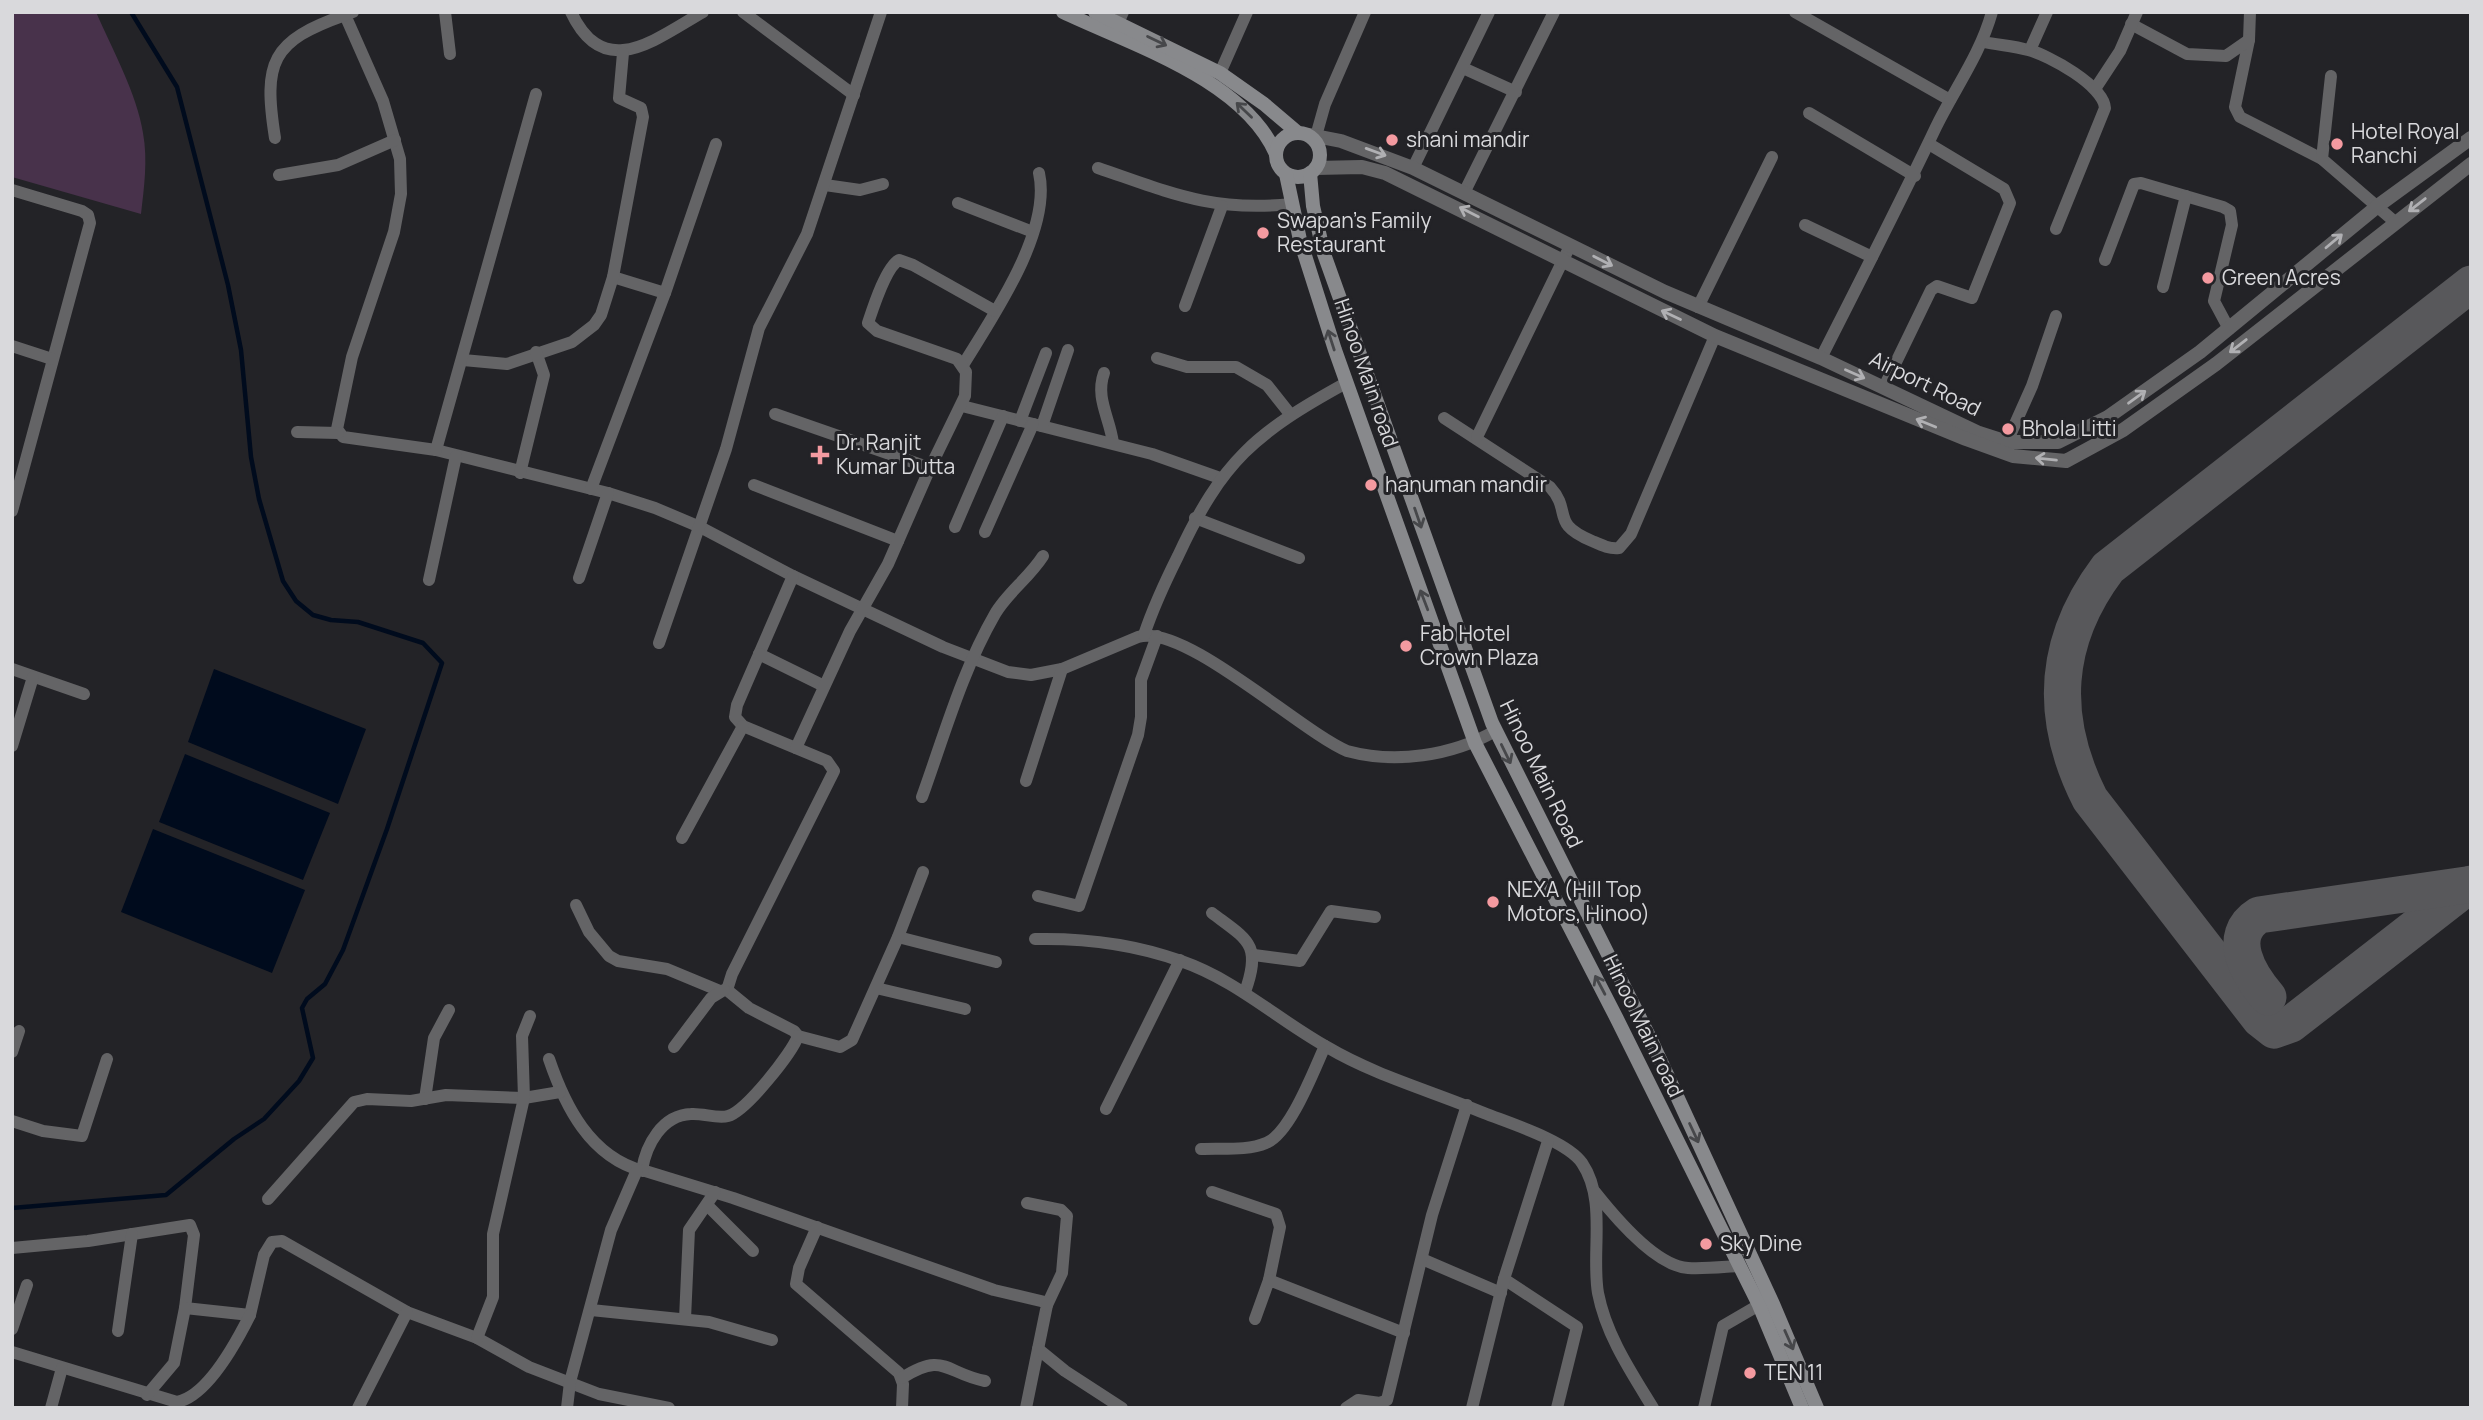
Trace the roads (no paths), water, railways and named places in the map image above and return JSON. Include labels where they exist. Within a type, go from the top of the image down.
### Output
[{"type":"main road","points":[[1063,12],[1216,88],[1252,118],[1276,154],[1278,165],[1286,174],[1298,177],[1313,171],[1320,150],[1308,135],[1220,73],[1120,18],[1095,12]]},
{"type":"main road","points":[[1276,154],[1280,141],[1308,135]]},
{"type":"main road","name":"Hinoo Main Road","points":[[1313,171],[1313,206],[1324,254],[1495,731],[1651,1040],[1773,1304],[1817,1408]]},
{"type":"main road","name":"Hinoo Main road","points":[[1286,174],[1291,204],[1310,274],[1346,383],[1475,743],[1618,1019],[1759,1305],[1802,1408]]},
{"type":"street","points":[[445,12],[450,54]]},
{"type":"street","points":[[571,12],[581,33],[592,43],[600,48],[623,53],[703,12]]},
{"type":"street","points":[[743,12],[854,95]]},
{"type":"street","points":[[659,643],[726,449],[759,328],[807,234],[881,12]]},
{"type":"street","points":[[1220,73],[1247,12]]},
{"type":"street","points":[[1308,135],[1325,104],[1366,12]]},
{"type":"street","points":[[1413,168],[1489,12]]},
{"type":"street","points":[[1465,191],[1554,12]]},
{"type":"street","points":[[1795,12],[1951,100]]},
{"type":"street","points":[[1821,358],[1928,144],[1984,42],[1992,12]]},
{"type":"street","points":[[2030,50],[2047,12]]},
{"type":"street","points":[[2250,12],[2249,40],[2235,107],[2240,117],[2322,159],[2379,205],[2395,222]]},
{"type":"street","points":[[275,138],[268,92],[280,57],[295,37],[306,29],[347,13],[383,101],[395,140],[401,177],[399,216],[352,357],[338,413],[338,433]]},
{"type":"street","points":[[2095,89],[2120,51],[2134,18],[2187,54],[2226,56],[2249,40]]},
{"type":"street","points":[[1984,42],[2030,50],[2058,63],[2095,89],[2104,101],[2105,108],[2056,229]]},
{"type":"street","points":[[463,360],[507,364],[536,352],[564,345],[584,335],[601,315],[613,277],[643,117],[641,108],[619,98],[623,53]]},
{"type":"street","points":[[1464,68],[1516,92]]},
{"type":"street","points":[[2322,159],[2331,76]]},
{"type":"street","points":[[436,450],[536,94]]},
{"type":"street","points":[[1809,113],[1914,176]]},
{"type":"street","name":"Airport Road","points":[[1308,135],[1341,141],[1413,168],[1465,191],[1698,307],[1821,358],[1979,433],[2007,442],[2058,442],[2108,418],[2229,329],[2379,205],[2471,138]]},
{"type":"street","points":[[279,175],[303,173],[338,164],[395,140]]},
{"type":"street","points":[[591,489],[665,293],[716,144]]},
{"type":"street","points":[[1884,387],[1931,290],[1937,286],[1972,298],[2010,203],[2004,189],[1928,144]]},
{"type":"street","points":[[1698,307],[1772,158]]},
{"type":"street","name":"Airport Road","points":[[1313,171],[1362,167],[1385,173],[1447,201],[1562,261],[1715,335],[2012,456],[2066,461],[2123,430],[2216,364],[2471,164]]},
{"type":"street","points":[[1098,168],[1181,198],[1222,206],[1253,208],[1291,204]]},
{"type":"street","points":[[796,748],[962,406],[967,383],[963,365],[995,311],[1033,232],[1042,201],[1039,173]]},
{"type":"street","points":[[2105,260],[2134,184],[2141,183],[2230,211],[2232,225],[2214,302],[2229,329]]},
{"type":"street","points":[[825,185],[860,190],[883,184]]},
{"type":"street","points":[[12,190],[82,211],[90,219],[12,511]]},
{"type":"street","points":[[2163,287],[2186,196]]},
{"type":"street","points":[[958,203],[1033,232]]},
{"type":"street","points":[[1185,306],[1222,206]]},
{"type":"street","points":[[1805,225],[1872,257]]},
{"type":"street","points":[[1477,437],[1571,245]]},
{"type":"street","points":[[963,365],[936,350],[877,331],[868,323],[891,267],[896,260],[913,265],[995,311]]},
{"type":"street","points":[[613,277],[665,293]]},
{"type":"street","points":[[2007,442],[2032,386],[2056,316]]},
{"type":"street","points":[[1444,418],[1550,487],[1556,493],[1562,519],[1572,533],[1605,547],[1619,548],[1631,534],[1715,335]]},
{"type":"street","points":[[12,346],[52,359]]},
{"type":"street","points":[[985,532],[1032,424],[1069,350]]},
{"type":"street","points":[[520,472],[544,375],[536,352]]},
{"type":"street","points":[[1032,424],[1045,353]]},
{"type":"street","points":[[1157,358],[1187,367],[1236,367],[1267,385],[1290,414]]},
{"type":"street","points":[[1104,373],[1099,390],[1113,443]]},
{"type":"street","points":[[1038,895],[1079,906],[1138,735],[1141,680],[1151,636],[1195,518],[1220,478],[1257,440],[1290,414],[1346,383]]},
{"type":"street","points":[[962,406],[1113,443],[1220,478]]},
{"type":"street","points":[[775,414],[930,468]]},
{"type":"street","points":[[955,527],[1003,416]]},
{"type":"street","points":[[297,432],[338,433],[360,441],[436,450],[608,493],[700,527],[793,576],[971,660],[1008,672],[1031,675],[1062,669],[1151,636],[1238,678],[1347,751],[1370,755],[1418,755],[1454,750],[1475,743],[1495,731]]},
{"type":"street","points":[[429,580],[456,456]]},
{"type":"street","points":[[754,485],[898,541]]},
{"type":"street","points":[[579,578],[608,493]]},
{"type":"street","points":[[1195,518],[1299,558]]},
{"type":"street","points":[[922,797],[971,660],[1000,605],[1033,571],[1043,556]]},
{"type":"street","points":[[674,1047],[724,990],[834,771],[827,761],[743,726],[737,721],[736,711],[793,576]]},
{"type":"street","points":[[759,654],[824,686]]},
{"type":"street","points":[[12,669],[84,694]]},
{"type":"street","points":[[1026,781],[1062,669]]},
{"type":"street","points":[[12,746],[33,677]]},
{"type":"street","points":[[682,838],[743,726]]},
{"type":"street","points":[[576,905],[589,932],[609,956],[618,961],[667,968],[724,990],[749,1008],[799,1036],[832,1045],[846,1045],[856,1033],[923,872]]},
{"type":"street","points":[[1254,955],[1300,961],[1331,911],[1375,916]]},
{"type":"street","points":[[1212,914],[1246,939],[1254,955],[1245,992]]},
{"type":"street","points":[[898,937],[996,962]]},
{"type":"street","points":[[1035,939],[1096,941],[1180,960],[1245,992],[1325,1046],[1391,1077],[1467,1105],[1548,1140],[1575,1155],[1582,1163],[1595,1192],[1632,1233],[1669,1262],[1686,1268],[1738,1266]]},
{"type":"street","points":[[1106,1110],[1180,960]]},
{"type":"street","points":[[876,988],[965,1009]]},
{"type":"street","points":[[425,1099],[435,1038],[449,1010]]},
{"type":"street","points":[[477,1338],[493,1297],[493,1234],[524,1098],[522,1036],[530,1016]]},
{"type":"street","points":[[12,1052],[19,1031]]},
{"type":"street","points":[[567,1408],[570,1382],[615,1220],[640,1171],[652,1138],[665,1125],[683,1115],[724,1117],[740,1110],[799,1036]]},
{"type":"street","points":[[1201,1149],[1250,1146],[1275,1138],[1293,1111],[1325,1046]]},
{"type":"street","points":[[12,1121],[43,1131],[82,1136],[107,1059]]},
{"type":"street","points":[[549,1059],[560,1092],[579,1126],[603,1150],[640,1171],[715,1192],[932,1269],[1047,1305]]},
{"type":"street","points":[[268,1199],[354,1102],[455,1095],[524,1098],[560,1092]]},
{"type":"street","points":[[1346,1408],[1358,1399],[1385,1402],[1433,1215],[1467,1105]]},
{"type":"street","points":[[1472,1408],[1504,1279],[1548,1140]]},
{"type":"street","points":[[685,1319],[687,1238],[692,1224],[715,1192]]},
{"type":"street","points":[[1212,1192],[1276,1214],[1280,1227],[1269,1280],[1255,1319]]},
{"type":"street","points":[[1595,1192],[1594,1265],[1603,1310],[1614,1340],[1653,1408]]},
{"type":"street","points":[[1026,1408],[1047,1305],[1062,1273],[1067,1216],[1061,1210],[1027,1203]]},
{"type":"street","points":[[707,1205],[753,1251]]},
{"type":"street","points":[[12,1248],[132,1234],[186,1224],[192,1226],[194,1235],[185,1308],[174,1363],[147,1395]]},
{"type":"street","points":[[817,1227],[799,1268],[796,1284],[902,1378],[902,1408]]},
{"type":"street","points":[[118,1331],[132,1234]]},
{"type":"street","points":[[12,1352],[179,1405],[210,1379],[250,1315],[264,1255],[269,1245],[276,1241],[300,1250],[407,1312],[477,1338],[511,1359],[599,1394],[669,1408]]},
{"type":"street","points":[[1422,1259],[1501,1293]]},
{"type":"street","points":[[1504,1279],[1577,1326],[1557,1408]]},
{"type":"street","points":[[1269,1280],[1404,1333]]},
{"type":"street","points":[[12,1329],[27,1285]]},
{"type":"street","points":[[1704,1408],[1723,1326],[1759,1305]]},
{"type":"street","points":[[185,1308],[250,1315]]},
{"type":"street","points":[[592,1310],[727,1325],[772,1340]]},
{"type":"street","points":[[358,1408],[407,1312]]},
{"type":"street","points":[[1038,1349],[1065,1371],[1122,1408]]},
{"type":"street","points":[[902,1378],[926,1364],[942,1365],[985,1381]]},
{"type":"street","points":[[51,1408],[62,1368]]},
{"type":"water","points":[[214,669],[366,729],[338,804],[188,742]]},
{"type":"water","points":[[185,754],[330,813],[303,880],[159,822]]},
{"type":"water","points":[[153,829],[305,890],[272,973],[121,912]]},
{"type":"waterway","points":[[12,1208],[166,1195],[234,1139],[264,1119],[299,1081],[313,1058],[302,1008],[307,999],[325,984],[343,950],[387,829],[442,663],[423,643],[358,622],[331,620],[313,615],[296,601],[283,581],[259,499],[251,457],[241,350],[228,285],[177,87],[131,12]]},
{"type":"place","name":"shani mandir","points":[[1392,140]]},
{"type":"place","name":"Hotel Royal Ranchi","points":[[2337,144]]},
{"type":"place","name":"Swapan's Family Restaurant","points":[[1263,233]]},
{"type":"place","name":"Green Acres","points":[[2208,278]]},
{"type":"place","name":"Bhola Litti","points":[[2008,429]]},
{"type":"place","name":"Dr. Ranjit Kumar Dutta","points":[[820,455]]},
{"type":"place","name":"hanuman mandir","points":[[1371,485]]},
{"type":"place","name":"Fab Hotel Crown Plaza","points":[[1406,646]]},
{"type":"place","name":"NEXA (Hill Top Motors, Hinoo)","points":[[1493,902]]},
{"type":"place","name":"Sky Dine","points":[[1706,1244]]},
{"type":"place","name":"TEN 11","points":[[1750,1373]]}]
